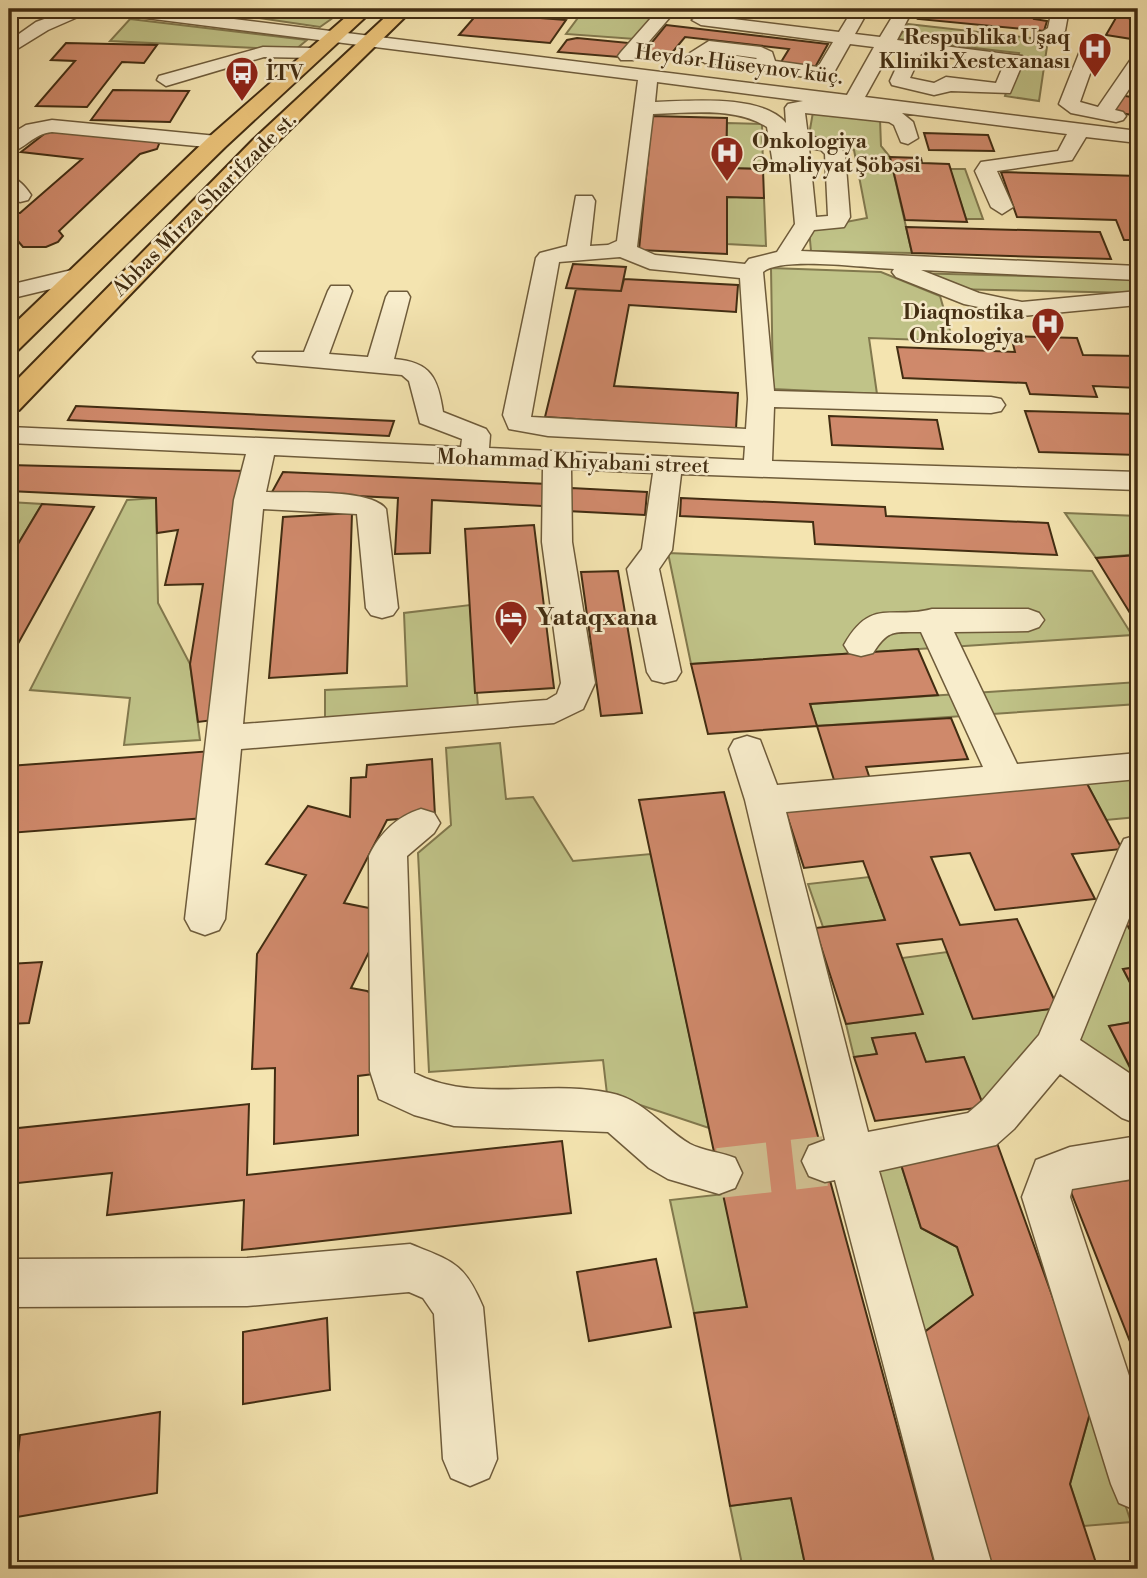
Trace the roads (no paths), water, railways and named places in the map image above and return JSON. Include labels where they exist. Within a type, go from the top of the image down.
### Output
[{"type":"main road","name":"Abbas Mirza Sharifzade st.","points":[[9,344],[217,142],[365,9]]},
{"type":"main road","name":"Abbas Mirza Sharifzade st.","points":[[9,404],[261,145],[404,9]]},
{"type":"street","points":[[9,50],[42,26],[87,9]]},
{"type":"street","points":[[627,57],[668,9]]},
{"type":"street","points":[[853,102],[905,9]]},
{"type":"street","points":[[1041,38],[1056,31],[1060,9]]},
{"type":"street","points":[[765,63],[778,70],[825,72],[854,13]]},
{"type":"street","points":[[701,19],[844,36],[987,55],[1016,60],[1005,87],[945,85],[934,89],[907,85],[899,81],[916,46]]},
{"type":"street","name":"Heydər Hüseynov küç.","points":[[334,35],[1138,137]]},
{"type":"street","points":[[945,85],[957,51]]},
{"type":"street","points":[[1089,51],[1069,104],[1078,110],[1138,119]]},
{"type":"street","points":[[166,80],[263,52],[314,53]]},
{"type":"street","points":[[972,87],[987,55]]},
{"type":"street","points":[[1103,113],[1138,63]]},
{"type":"street","points":[[622,249],[628,244],[642,108],[648,76]]},
{"type":"street","points":[[796,240],[795,108],[810,106],[894,117],[903,122],[908,138]]},
{"type":"street","points":[[642,108],[724,109],[772,119],[777,124],[796,240]]},
{"type":"street","points":[[9,147],[29,130],[52,126],[217,142]]},
{"type":"street","points":[[1002,207],[986,171],[988,166],[1065,156],[1080,130]]},
{"type":"street","points":[[757,469],[761,399],[751,272],[757,264],[796,240],[836,222],[839,217],[835,154],[828,145],[797,140]]},
{"type":"street","points":[[578,252],[584,201]]},
{"type":"street","points":[[796,240],[877,262],[973,299],[1022,309],[1138,298]]},
{"type":"street","points":[[751,272],[650,262],[622,249],[557,254],[548,258],[517,415],[519,423],[548,428],[759,438]]},
{"type":"street","points":[[877,262],[1138,273]]},
{"type":"street","points":[[9,292],[80,275]]},
{"type":"street","points":[[313,361],[340,290]]},
{"type":"street","points":[[379,366],[398,297]]},
{"type":"street","points":[[266,357],[418,371],[424,381],[430,418],[476,435],[474,457]]},
{"type":"street","points":[[761,399],[990,405]]},
{"type":"street","name":"Mohammad Khiyabani street","points":[[9,435],[757,469],[1138,481]]},
{"type":"street","points":[[205,919],[249,500],[262,447]]},
{"type":"street","points":[[224,738],[554,711],[571,701],[578,683],[557,542],[557,460]]},
{"type":"street","points":[[664,672],[643,569],[657,550],[668,465]]},
{"type":"street","points":[[249,500],[363,505],[371,509],[382,608]]},
{"type":"street","points":[[932,620],[1006,778]]},
{"type":"street","points":[[861,645],[869,630],[878,624],[932,620],[1028,620]]},
{"type":"street","points":[[747,749],[764,800],[838,1157],[965,1569]]},
{"type":"street","points":[[764,800],[1138,766]]},
{"type":"street","points":[[421,823],[393,845],[388,856],[395,1085],[414,1097],[461,1109],[592,1110],[616,1114],[645,1131],[664,1152],[689,1168],[719,1173]]},
{"type":"street","points":[[838,1157],[980,1131],[998,1115],[1056,1047],[1138,849]]},
{"type":"street","points":[[1056,1047],[1138,1104]]},
{"type":"street","points":[[1138,1157],[1070,1168],[1052,1175],[1046,1197],[1138,1484]]},
{"type":"street","points":[[9,1283],[247,1282],[410,1269],[440,1281],[458,1307],[470,1459]]},
{"type":"lane","points":[[114,9],[334,35]]},
{"type":"tunnel","points":[[719,1173],[825,1161]]},
{"type":"place","name":"Respublika Uşaq Kliniki Xestexanası","points":[[1095,79]]},
{"type":"place","name":"İTV","points":[[242,103]]},
{"type":"place","name":"Onkologiya Əməliyyat Şöbəsi","points":[[727,183]]},
{"type":"place","name":"Diaqnostika Onkologiya","points":[[1048,354]]},
{"type":"place","name":"Yataqxana","points":[[511,647]]}]
